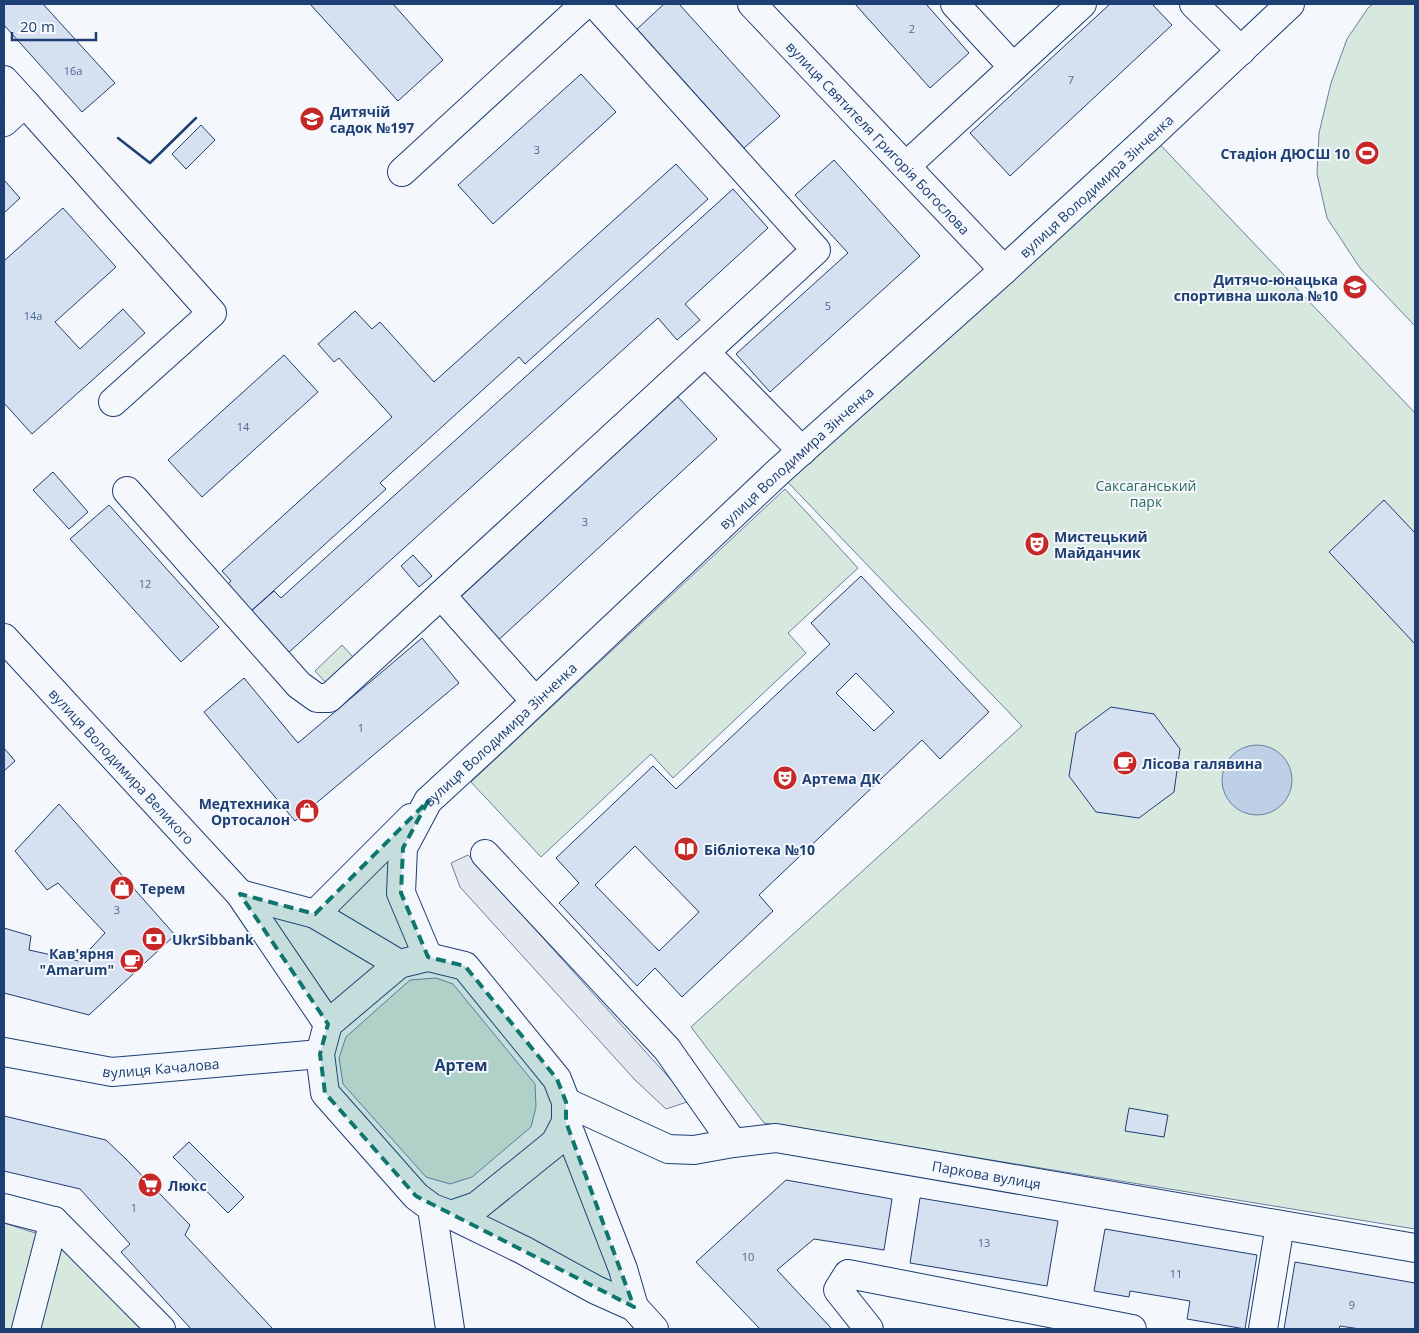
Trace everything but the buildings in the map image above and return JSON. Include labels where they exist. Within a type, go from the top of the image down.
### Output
[{"type":"main road","points":[[402,172],[585,4]]},
{"type":"main road","points":[[127,491],[299,685],[317,698],[329,698],[816,250],[595,4]]},
{"type":"main road","name":"вулиця Святителя Григорія Богослова","points":[[752,4],[1004,270]]},
{"type":"main road","points":[[955,4],[1013,67]]},
{"type":"main road","points":[[906,166],[1082,4]]},
{"type":"main road","points":[[1194,4],[1241,51]]},
{"type":"main road","name":"вулиця Володимира Зінченка","points":[[428,958],[401,893],[403,848],[428,801],[802,451],[1152,135],[1290,4]]},
{"type":"main road","points":[[4,80],[212,313],[113,402]]},
{"type":"main road","points":[[4,122],[25,103]]},
{"type":"main road","points":[[705,352],[802,451]]},
{"type":"main road","points":[[441,595],[535,701]]},
{"type":"main road","name":"вулиця Володимира Великого","points":[[4,638],[240,894],[328,1024]]},
{"type":"main road","points":[[314,914],[428,801]]},
{"type":"main road","points":[[485,854],[667,1049],[733,1143]]},
{"type":"main road","points":[[240,894],[314,914],[400,964]]},
{"type":"main road","points":[[634,1307],[623,1268],[566,1112],[556,1079],[465,966],[428,958],[400,964],[328,1024],[320,1054],[325,1093],[416,1196],[442,1211],[523,1250],[596,1290],[634,1307],[654,1329]]},
{"type":"main road","name":"вулиця Качалова","points":[[4,1052],[112,1072],[320,1054]]},
{"type":"main road","points":[[442,1211],[477,1206],[555,1143],[566,1112]]},
{"type":"main road","name":"Паркова вулиця","points":[[566,1112],[668,1149],[694,1150],[776,1138],[1415,1248]]},
{"type":"main road","points":[[4,1208],[54,1221],[161,1329]]},
{"type":"main road","points":[[442,1211],[450,1329]]},
{"type":"main road","points":[[26,1329],[54,1221]]},
{"type":"main road","points":[[1263,1329],[1280,1225]]},
{"type":"main road","points":[[869,1329],[838,1290],[848,1274],[1132,1329]]},
{"type":"highlighted area","points":[[428,801],[403,848],[401,893],[428,957],[465,966],[557,1079],[566,1102],[566,1122],[634,1307],[416,1196],[325,1093],[320,1054],[328,1024],[240,894],[315,914]]},
{"type":"green space","name":"Стадіон ДЮСШ 10","points":[[1373,4],[1415,4],[1415,326],[1360,268],[1327,218],[1317,174],[1319,133],[1331,83],[1347,39],[1368,8]]},
{"type":"green space","name":"Саксаганський парк","points":[[1151,135],[1415,413],[1415,1229],[764,1123],[691,1027],[1022,726],[778,472]]},
{"type":"green space","points":[[785,489],[858,568],[788,633],[806,653],[673,778],[651,754],[541,857],[471,782]]},
{"type":"green space","points":[[342,645],[354,658],[327,684],[315,671]]},
{"type":"green space","points":[[436,978],[453,984],[535,1084],[536,1107],[531,1127],[472,1177],[450,1184],[426,1177],[343,1084],[339,1058],[346,1037],[410,980]]},
{"type":"green space","points":[[4,1223],[54,1239],[141,1329],[4,1329]]},
{"type":"shaded area","points":[[468,855],[690,1101],[666,1109],[635,1080],[460,887],[451,863]]},
{"type":"water","points":[[1257,745],[1270,748],[1282,755],[1289,767],[1292,780],[1289,793],[1282,805],[1270,812],[1257,815],[1244,812],[1232,805],[1225,793],[1222,780],[1225,767],[1232,755],[1244,748]]},
{"type":"wall","points":[[118,138],[150,163],[196,118]]},
{"type":"place","name":"Дитячій садок №197","points":[[312,119]]},
{"type":"place","name":"Стадіон ДЮСШ 10","points":[[1367,153]]},
{"type":"place","name":"Дитячо-юнацька спортивна школа №10","points":[[1355,287]]},
{"type":"place","name":"Мистецький Майданчик","points":[[1037,544]]},
{"type":"place","name":"Лісова галявина","points":[[1125,763]]},
{"type":"place","name":"Артема ДК","points":[[785,778]]},
{"type":"place","name":"Медтехника Ортосалон","points":[[307,811]]},
{"type":"place","name":"Бібліотека №10","points":[[686,849]]},
{"type":"place","name":"Терем","points":[[122,888]]},
{"type":"place","name":"UkrSibbank","points":[[154,939]]},
{"type":"place","name":"Кав'ярня \"Amarum\"","points":[[132,961]]},
{"type":"place","name":"Люкс","points":[[150,1185]]},
{"type":"district","name":"Артем","points":[[461,1065]]}]
